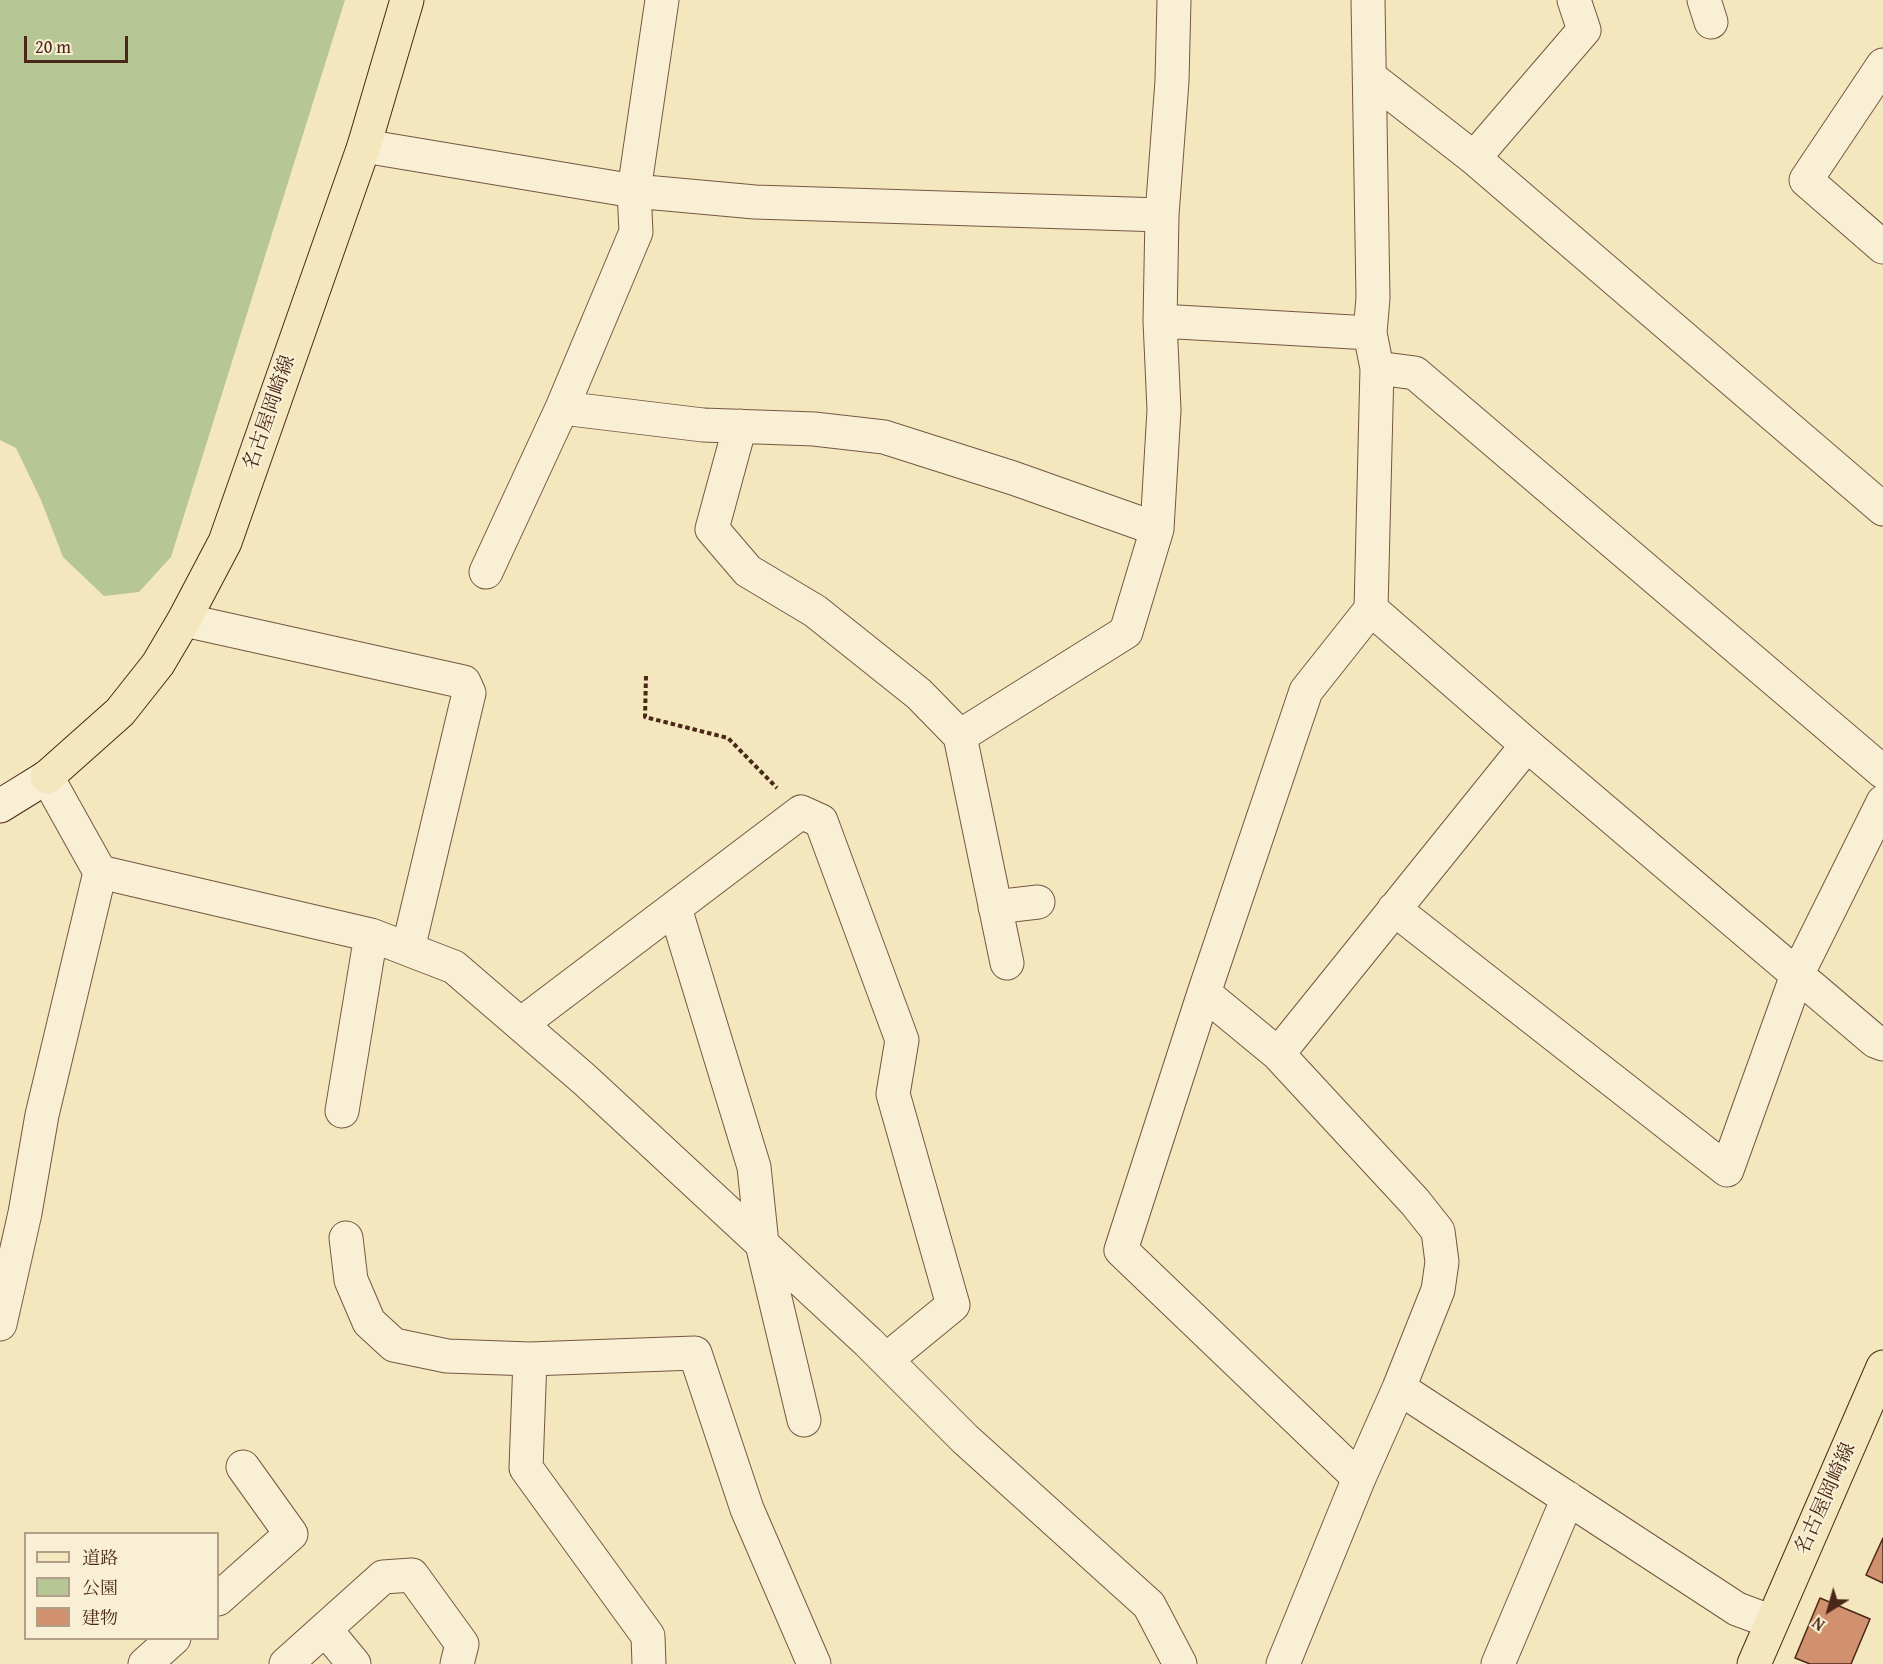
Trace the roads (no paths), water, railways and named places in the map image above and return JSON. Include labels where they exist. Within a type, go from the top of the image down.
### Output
[{"type":"main road","name":"名古屋岡崎線","points":[[47,777],[120,712],[158,664],[225,542],[364,146],[406,0]]},
{"type":"main road","name":"名古屋岡崎線","points":[[1754,1664],[1883,1367]]},
{"type":"street","points":[[486,572],[562,408],[636,232],[634,191],[662,0]]},
{"type":"street","points":[[960,735],[1126,632],[1156,529],[1164,410],[1160,321],[1162,215],[1172,81],[1174,0]]},
{"type":"street","points":[[1359,1478],[1121,1250],[1204,993],[1306,691],[1371,609],[1377,368],[1370,333],[1373,298],[1368,0]]},
{"type":"street","points":[[1474,158],[1584,30],[1574,0]]},
{"type":"street","points":[[1883,65],[1806,180],[1883,247]]},
{"type":"street","points":[[1370,77],[1474,158],[1883,509]]},
{"type":"street","points":[[364,146],[634,191],[755,202],[1162,215]]},
{"type":"street","points":[[1160,321],[1370,333]]},
{"type":"street","points":[[1377,368],[1415,374],[1883,772]]},
{"type":"street","points":[[562,408],[703,425],[814,429],[884,437],[1013,478],[1156,529]]},
{"type":"street","points":[[740,426],[712,529],[748,571],[815,611],[919,694],[960,735],[1007,963]]},
{"type":"street","points":[[1371,609],[1797,975],[1875,1041],[1883,1044]]},
{"type":"street","points":[[184,620],[464,682],[469,693],[408,949]]},
{"type":"street","points":[[1278,1054],[1527,745]]},
{"type":"street","points":[[0,806],[47,777],[100,872],[42,1115],[25,1213],[0,1324]]},
{"type":"street","points":[[1394,909],[1727,1170],[1797,975],[1883,802]]},
{"type":"street","points":[[521,1024],[801,812],[821,821],[902,1040],[893,1094],[953,1305],[886,1360]]},
{"type":"street","points":[[100,872],[370,935],[454,967],[584,1079],[886,1360],[965,1439],[1149,1605],[1180,1664]]},
{"type":"street","points":[[995,907],[1038,902]]},
{"type":"street","points":[[675,908],[754,1167],[762,1244],[804,1420]]},
{"type":"street","points":[[342,1111],[370,935]]},
{"type":"street","points":[[1204,993],[1278,1054],[1416,1202],[1438,1231],[1442,1262],[1438,1290],[1400,1388],[1359,1478],[1283,1664]]},
{"type":"street","points":[[346,1238],[351,1280],[369,1322],[394,1345],[447,1356],[530,1359],[695,1353],[747,1509],[814,1664]]},
{"type":"street","points":[[530,1359],[526,1468],[648,1636],[649,1664]]},
{"type":"street","points":[[1400,1388],[1737,1609],[1772,1622]]},
{"type":"street","points":[[219,1598],[291,1534],[243,1467]]},
{"type":"street","points":[[1498,1664],[1568,1498]]},
{"type":"street","points":[[286,1664],[382,1577],[412,1575],[462,1644],[457,1664]]},
{"type":"street","points":[[325,1629],[354,1664]]},
{"type":"street","points":[[145,1664],[172,1640]]}]
